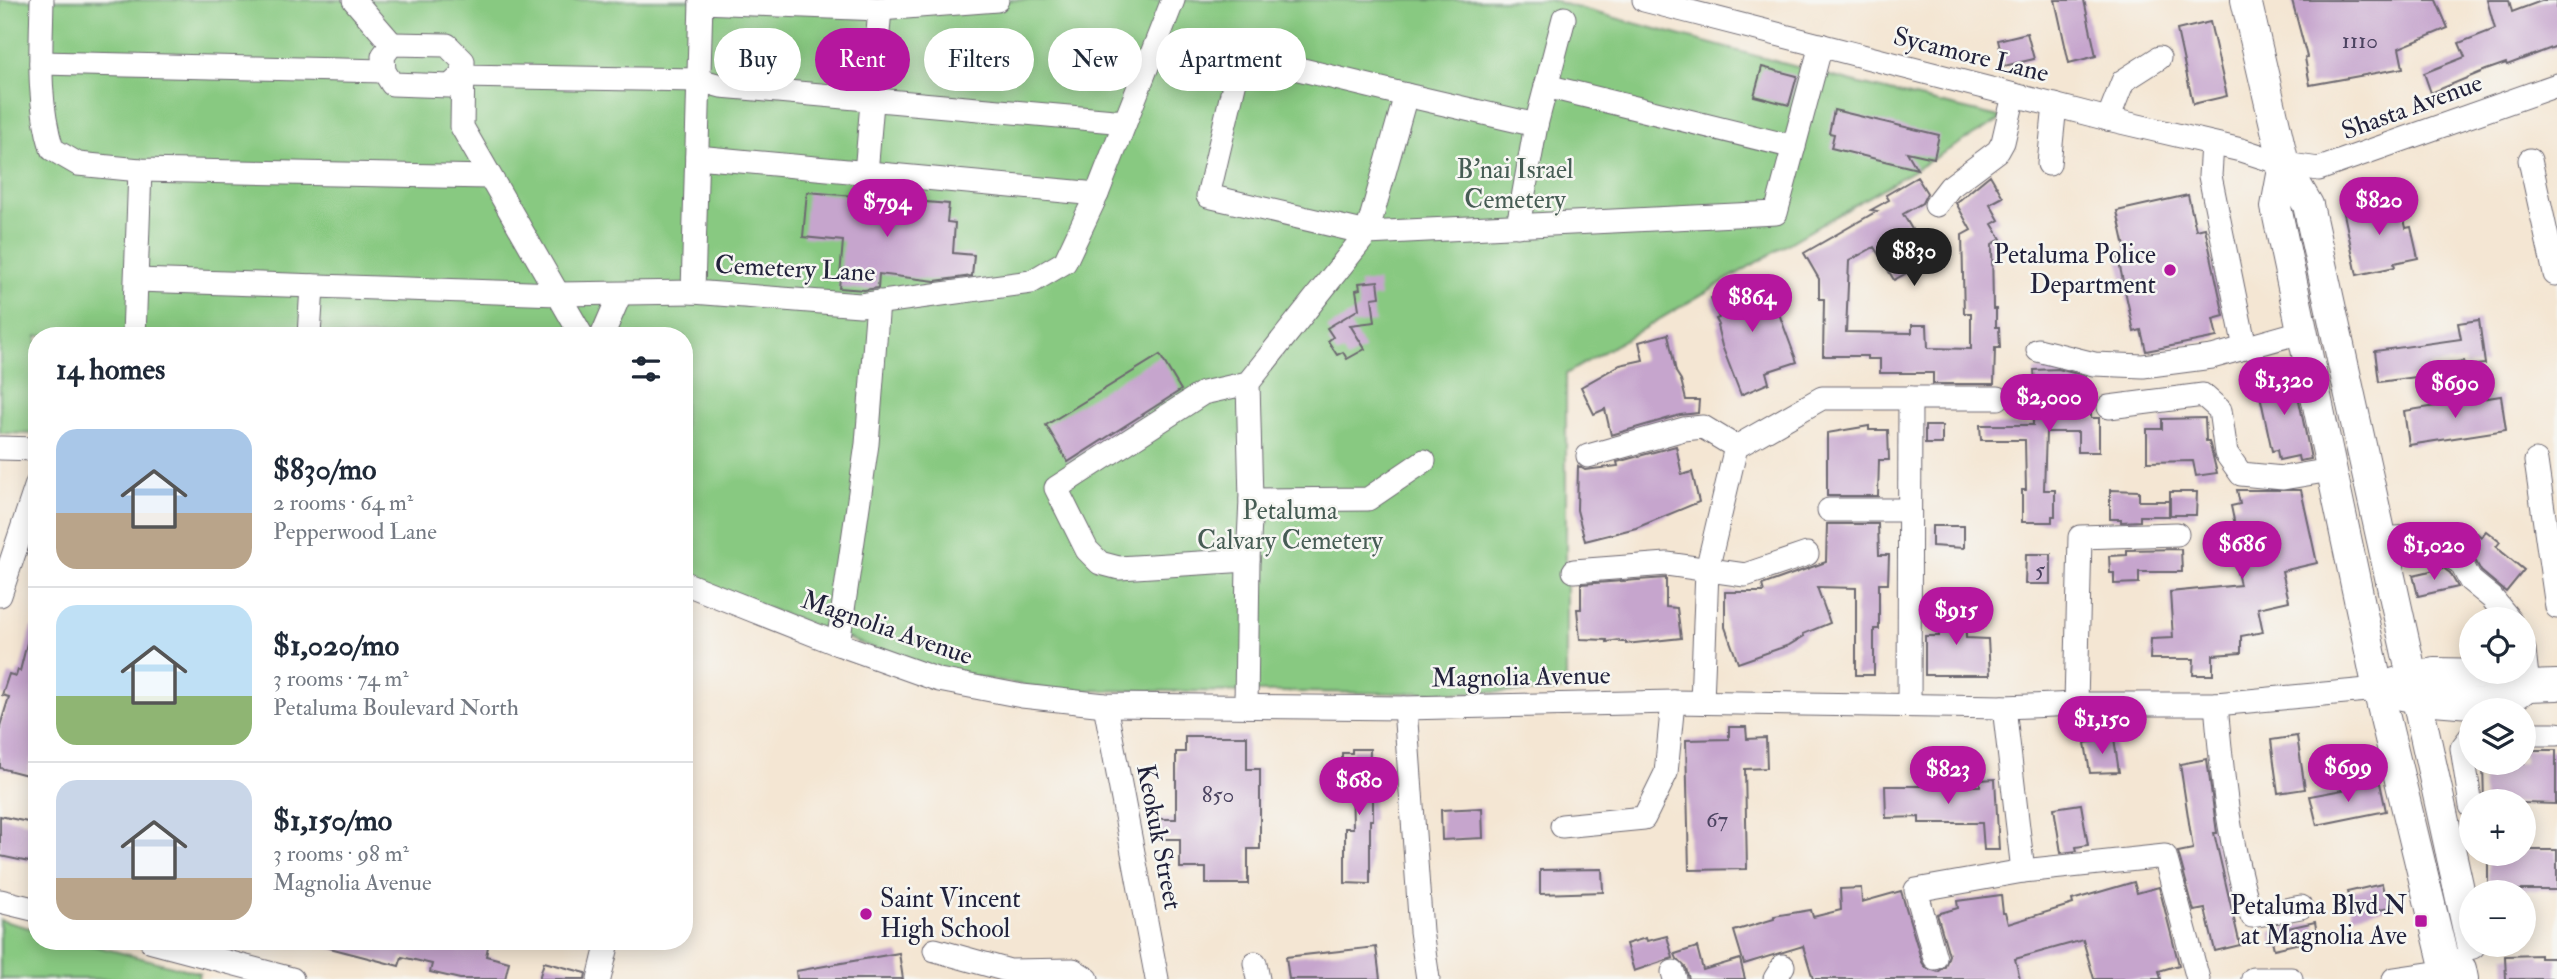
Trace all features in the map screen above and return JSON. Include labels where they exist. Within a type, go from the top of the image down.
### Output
[{"type":"main road","points":[[2246,0],[2284,164],[2308,205],[2414,688],[2457,820],[2467,959],[2443,958],[2378,689],[2276,207],[2284,164]]},
{"type":"main road","points":[[2378,689],[2414,688],[2434,673],[2489,674],[2543,685]]},
{"type":"street","points":[[41,0],[40,92],[45,126],[52,149],[78,164],[140,170],[489,177]]},
{"type":"street","points":[[354,0],[392,44],[447,45],[463,61],[462,127],[577,327]]},
{"type":"street","points":[[701,1],[880,9],[997,0]]},
{"type":"street","name":"Cemetery Lane","points":[[701,1],[693,292],[860,304],[1031,282],[1065,262],[1097,194],[1173,0]]},
{"type":"street","name":"Sycamore Lane","points":[[1644,0],[2284,164]]},
{"type":"street","points":[[866,173],[880,9]]},
{"type":"street","points":[[1518,226],[1536,125],[1564,18]]},
{"type":"street","points":[[392,44],[383,57],[384,71],[392,84],[450,86],[461,76],[699,80],[720,86],[1125,122]]},
{"type":"street","points":[[1536,125],[1241,55],[1208,196],[1367,233],[1776,213],[1821,45]]},
{"type":"street","points":[[2108,119],[2123,81],[2159,58]]},
{"type":"street","points":[[41,62],[384,71]]},
{"type":"street","name":"Shasta Avenue","points":[[2284,164],[2319,169],[2557,85]]},
{"type":"street","points":[[1546,86],[1794,148]]},
{"type":"street","points":[[1248,560],[1119,568],[1100,563],[1087,550],[1056,488],[1203,393],[1248,383],[1367,233],[1406,95]]},
{"type":"street","points":[[1936,205],[1950,187],[1998,151],[2003,142],[2014,95]]},
{"type":"street","points":[[2049,164],[2054,105]]},
{"type":"street","points":[[2212,144],[2210,176],[2245,348]]},
{"type":"street","points":[[697,157],[1097,194]]},
{"type":"street","points":[[2530,160],[2555,274]]},
{"type":"street","points":[[134,327],[140,170]]},
{"type":"street","points":[[137,280],[558,294],[693,292]]},
{"type":"street","points":[[310,327],[312,286]]},
{"type":"street","points":[[606,327],[620,294]]},
{"type":"street","points":[[838,644],[867,444],[878,302]]},
{"type":"street","points":[[2038,351],[2094,364],[2143,366],[2212,357],[2301,332]]},
{"type":"street","points":[[1246,706],[1251,500],[1248,383]]},
{"type":"street","points":[[2109,407],[2203,395],[2220,410],[2226,453],[2241,474],[2283,478],[2331,470]]},
{"type":"street","points":[[1702,702],[1707,570],[1736,447],[1822,398],[1998,398]]},
{"type":"street","points":[[1909,705],[1910,398]]},
{"type":"street","points":[[1588,456],[1684,429],[1703,427],[1736,447]]},
{"type":"street","points":[[0,448],[28,449]]},
{"type":"street","points":[[1251,500],[1367,499],[1424,461]]},
{"type":"street","points":[[2536,461],[2557,607]]},
{"type":"street","points":[[1829,510],[1909,510]]},
{"type":"street","points":[[0,595],[28,511]]},
{"type":"street","points":[[2076,704],[2080,537],[2177,534]]},
{"type":"street","points":[[2380,539],[2411,537],[2431,545],[2461,563],[2470,580],[2499,607]]},
{"type":"street","points":[[1574,571],[1667,564],[1745,575],[1807,554]]},
{"type":"street","name":"Magnolia Avenue","points":[[693,587],[838,644],[939,680],[1022,696],[1105,705],[1405,708],[1702,702],[2004,707],[2216,704],[2378,689]]},
{"type":"street","points":[[1562,827],[1644,818],[1666,773],[1673,702]]},
{"type":"street","points":[[2216,704],[2238,869],[2252,916],[2301,907]]},
{"type":"street","name":"Keokuk Street","points":[[1105,705],[1157,979]]},
{"type":"street","points":[[2004,707],[2023,872]]},
{"type":"street","points":[[1405,708],[1421,931],[1428,979]]},
{"type":"street","points":[[2536,734],[2557,734]]},
{"type":"street","points":[[1935,958],[1916,890],[2023,872],[2165,856],[2198,979]]},
{"type":"street","points":[[0,901],[28,908]]},
{"type":"street","points":[[182,950],[292,979]]},
{"type":"street","points":[[599,979],[606,950]]},
{"type":"street","points":[[935,950],[1010,971],[1073,970],[1087,979]]},
{"type":"street","points":[[2394,979],[2467,959]]},
{"type":"street","points":[[2253,979],[2291,979]]},
{"type":"green space","points":[[0,0],[1549,0],[1860,84],[2003,118],[1566,374],[1566,689],[1552,692],[1050,690],[926,668],[693,580],[693,327],[28,327],[28,434],[0,433]]},
{"type":"green space","points":[[0,920],[28,928],[28,950],[110,950],[200,973],[198,979],[0,979]]},
{"type":"building","points":[[2055,0],[2084,0],[2096,56],[2069,63]]},
{"type":"building","points":[[2292,0],[2436,0],[2448,28],[2399,48],[2403,68],[2310,85],[2307,57]]},
{"type":"building","points":[[2487,0],[2509,0],[2512,12],[2544,0],[2557,0],[2557,46],[2486,70],[2431,93],[2424,73],[2465,57],[2459,43],[2495,29]]},
{"type":"building","points":[[2210,22],[2227,96],[2193,104],[2177,30]]},
{"type":"building","points":[[2027,33],[2034,59],[2004,66],[1998,40]]},
{"type":"building","points":[[1762,67],[1797,76],[1789,105],[1754,96]]},
{"type":"building","points":[[1834,110],[1939,135],[1934,158],[1907,152],[1917,169],[1831,148],[1834,134],[1829,133]]},
{"type":"building","points":[[1990,175],[2003,197],[1990,204],[1999,220],[1992,224],[2001,239],[1992,244],[1993,309],[1996,309],[2000,348],[1995,348],[1994,384],[1933,384],[1933,373],[1880,373],[1880,359],[1867,359],[1867,356],[1823,356],[1824,299],[1819,299],[1819,279],[1804,253],[1877,211],[1871,210],[1889,200],[1886,195],[1917,177],[1927,193],[1922,203],[1903,214],[1930,260],[1894,280],[1874,247],[1849,261],[1846,332],[1912,333],[1912,325],[1927,325],[1928,348],[1971,349],[1971,313],[1964,313],[1962,235],[1971,230],[1956,203]]},
{"type":"building","points":[[807,192],[949,204],[947,222],[955,223],[953,253],[974,255],[972,276],[935,281],[879,274],[878,288],[839,288],[843,241],[803,237]]},
{"type":"building","name":"Petaluma Police Department","points":[[2188,195],[2196,230],[2205,228],[2224,316],[2213,319],[2217,337],[2146,351],[2141,330],[2134,332],[2118,258],[2127,256],[2117,211]]},
{"type":"building","points":[[2400,202],[2406,228],[2411,227],[2418,258],[2394,263],[2395,267],[2357,275],[2343,209],[2371,203],[2372,208]]},
{"type":"building","points":[[1765,276],[1797,362],[1766,372],[1769,383],[1741,395],[1722,346],[1716,319],[1719,318],[1711,298]]},
{"type":"building","points":[[1378,281],[1380,297],[1372,298],[1375,322],[1350,325],[1365,349],[1347,359],[1343,352],[1337,355],[1328,341],[1333,337],[1327,328],[1359,309],[1356,290],[1360,289],[1359,283]]},
{"type":"building","points":[[2479,320],[2485,364],[2465,366],[2464,361],[2430,365],[2431,375],[2379,382],[2375,351],[2461,339],[2458,323]]},
{"type":"building","points":[[1668,334],[1676,372],[1686,400],[1699,400],[1698,413],[1680,415],[1611,435],[1605,409],[1594,414],[1581,387],[1620,365],[1643,360],[1639,342]]},
{"type":"building","points":[[1160,355],[1181,390],[1068,462],[1046,425]]},
{"type":"building","points":[[2058,369],[2085,376],[2086,407],[2091,407],[2091,418],[2099,418],[2099,452],[2078,452],[2078,432],[2046,432],[2044,490],[2055,490],[2055,516],[2052,516],[2052,522],[2022,522],[2022,490],[2026,490],[2025,440],[1981,440],[1980,425],[2033,425],[2034,370]]},
{"type":"building","points":[[2287,371],[2290,382],[2295,381],[2311,459],[2299,461],[2298,456],[2279,460],[2277,450],[2272,451],[2258,386],[2263,385],[2261,376]]},
{"type":"building","points":[[2501,396],[2506,430],[2409,445],[2404,411]]},
{"type":"building","points":[[2205,418],[2206,441],[2209,441],[2217,473],[2196,476],[2193,461],[2147,462],[2147,429],[2162,429],[2162,419]]},
{"type":"building","points":[[1869,426],[1869,430],[1888,430],[1889,460],[1879,460],[1878,496],[1827,496],[1827,433]]},
{"type":"building","points":[[1925,426],[1942,426],[1942,444],[1925,444]]},
{"type":"building","points":[[1676,446],[1682,475],[1692,472],[1699,502],[1636,528],[1585,541],[1577,510],[1578,466],[1585,470],[1618,466],[1617,462]]},
{"type":"building","points":[[2110,490],[2139,491],[2139,501],[2169,501],[2169,516],[2140,516],[2140,521],[2121,522],[2121,519],[2110,519]]},
{"type":"building","points":[[2237,490],[2301,490],[2317,563],[2282,571],[2289,601],[2258,608],[2263,632],[2241,636],[2241,653],[2213,655],[2213,675],[2193,675],[2194,659],[2150,659],[2151,639],[2173,638],[2170,592],[2240,585],[2231,546],[2239,544],[2231,506],[2240,504]]},
{"type":"building","points":[[2170,492],[2197,492],[2196,515],[2170,515]]},
{"type":"building","points":[[1827,524],[1878,524],[1879,555],[1889,555],[1888,584],[1879,584],[1879,629],[1874,629],[1874,675],[1856,675],[1856,588],[1817,587],[1830,623],[1803,634],[1804,636],[1789,645],[1738,663],[1725,627],[1725,592],[1764,592],[1762,585],[1826,562]]},
{"type":"building","points":[[1932,526],[1964,526],[1964,548],[1932,546]]},
{"type":"building","points":[[2486,531],[2500,542],[2496,547],[2524,570],[2506,592],[2481,571],[2473,556],[2465,549],[2477,533],[2481,537]]},
{"type":"building","points":[[2181,549],[2182,572],[2139,572],[2139,583],[2114,584],[2109,556],[2127,555],[2127,550]]},
{"type":"building","points":[[2026,554],[2051,554],[2051,584],[2025,584]]},
{"type":"building","points":[[2443,568],[2450,573],[2458,587],[2418,596],[2413,575]]},
{"type":"building","points":[[1666,578],[1666,607],[1677,608],[1681,638],[1626,644],[1619,640],[1607,642],[1580,639],[1577,609],[1581,609],[1581,584]]},
{"type":"building","points":[[1947,598],[1965,598],[1966,638],[1988,639],[1990,675],[1925,675],[1925,636],[1939,636],[1939,631],[1947,631]]},
{"type":"building","points":[[28,639],[27,775],[0,768],[0,726],[9,697],[2,695],[9,674],[16,676],[18,670],[20,671]]},
{"type":"building","points":[[1729,727],[1746,727],[1747,739],[1766,738],[1767,768],[1745,769],[1747,869],[1689,870],[1686,740],[1729,739]]},
{"type":"building","points":[[1185,736],[1247,736],[1247,769],[1260,769],[1260,849],[1248,849],[1248,884],[1206,884],[1206,868],[1180,868],[1180,839],[1156,839],[1156,819],[1176,819],[1176,752],[1185,752]]},
{"type":"building","points":[[2297,736],[2305,789],[2278,793],[2271,740]]},
{"type":"building","points":[[2114,738],[2119,772],[2090,773],[2085,743]]},
{"type":"building","points":[[1352,749],[1370,749],[1369,795],[1373,795],[1373,820],[1370,820],[1370,884],[1345,883],[1345,828],[1353,828],[1352,779],[1342,776],[1342,753],[1352,753]]},
{"type":"building","points":[[2536,750],[2556,750],[2556,804],[2536,803],[2536,789],[2484,789],[2483,775],[2536,775]]},
{"type":"building","points":[[2207,759],[2217,833],[2214,833],[2240,945],[2215,951],[2205,909],[2194,911],[2178,852],[2193,849],[2180,764]]},
{"type":"building","points":[[1995,779],[1999,850],[1984,850],[1982,823],[1919,823],[1919,817],[1886,818],[1885,786],[1980,786],[1980,780]]},
{"type":"building","points":[[2380,783],[2386,811],[2317,825],[2310,796]]},
{"type":"building","points":[[2081,804],[2088,845],[2076,847],[2077,851],[2061,853],[2054,808]]},
{"type":"building","points":[[1482,808],[1483,838],[1442,840],[1441,810]]},
{"type":"building","points":[[0,816],[28,822],[28,862],[0,856]]},
{"type":"building","points":[[2536,850],[2557,850],[2557,890],[2536,890],[2536,880],[2488,880],[2488,866],[2536,866]]},
{"type":"building","points":[[1602,869],[1603,892],[1540,894],[1540,870]]},
{"type":"building","points":[[2134,882],[2137,893],[2159,887],[2179,965],[2159,971],[2161,979],[2094,979],[2083,940],[2015,959],[2020,979],[1813,979],[1803,946],[1744,964],[1734,931],[1774,919],[1774,916],[1811,910],[1813,917],[1841,910],[1840,889],[1861,888],[1862,902],[1901,891],[1922,962],[1926,968],[1938,972],[1945,967],[1949,955],[1937,914],[1958,908],[1957,901],[2001,895],[2003,913],[2008,924],[2073,904],[2072,900]]},
{"type":"building","points":[[2382,884],[2384,893],[2389,892],[2393,907],[2353,916],[2347,892]]},
{"type":"building","points":[[2315,922],[2318,939],[2274,949],[2270,932]]},
{"type":"building","points":[[1667,936],[1673,958],[1634,971],[1626,944]]},
{"type":"building","points":[[1376,947],[1380,979],[1289,979],[1286,957]]},
{"type":"building","points":[[1697,947],[1703,970],[1740,959],[1745,979],[1689,979],[1686,968],[1675,954]]},
{"type":"building","points":[[338,950],[487,950],[486,956],[509,962],[505,979],[460,979],[430,972],[432,964],[402,957],[399,966]]},
{"type":"building","points":[[899,953],[903,979],[797,979],[796,971]]},
{"type":"building","points":[[2540,955],[2540,958],[2557,958],[2557,979],[2506,979],[2505,957]]},
{"type":"building","points":[[544,962],[586,973],[585,979],[539,979]]},
{"type":"place","name":"Petaluma Police Department","points":[[2170,270]]},
{"type":"place","name":"Saint Vincent High School","points":[[866,914]]},
{"type":"place","name":"Petaluma Blvd N at Magnolia Ave","points":[[2421,921]]},
{"type":"park label","name":"B'nai Israel Cemetery","points":[[1515,185]]},
{"type":"park label","name":"Petaluma Calvary Cemetery","points":[[1290,526]]}]
